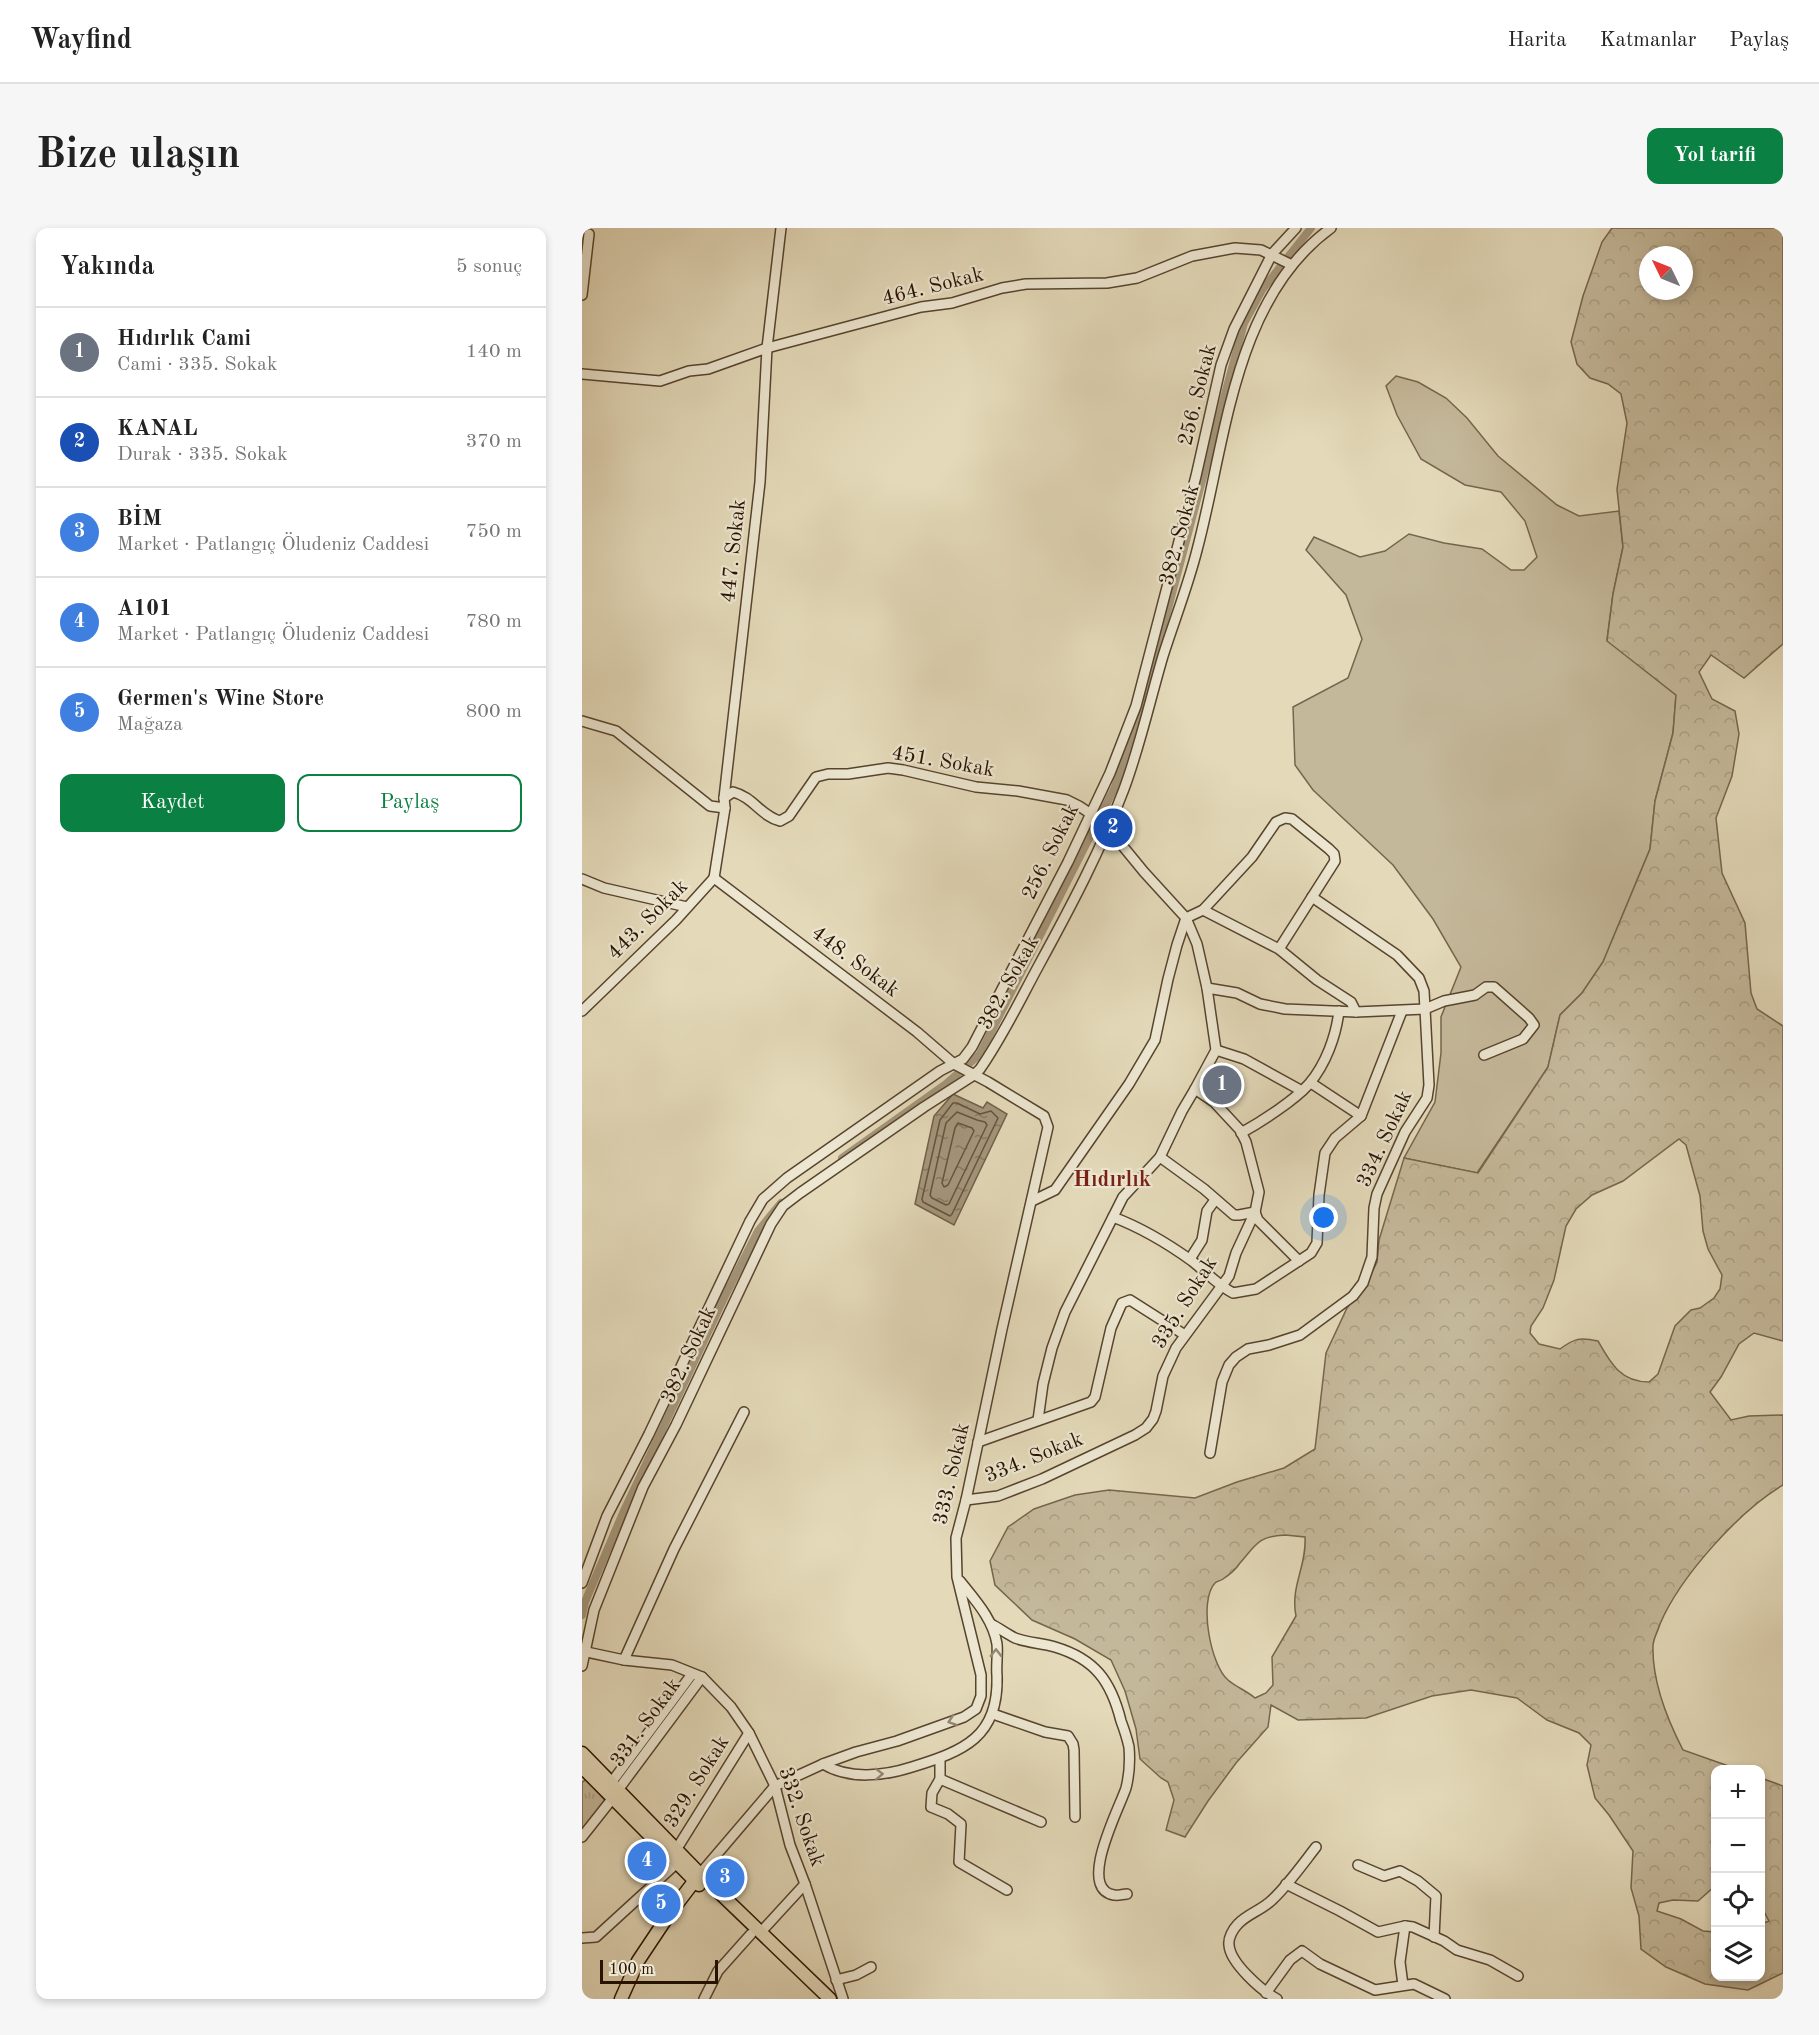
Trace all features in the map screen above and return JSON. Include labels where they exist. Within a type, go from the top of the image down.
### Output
[{"type":"main road","points":[[582,1753],[676,1863],[697,1877]]},
{"type":"main road","points":[[582,1767],[614,1791],[676,1850],[697,1877],[830,1999]]},
{"type":"main road","points":[[621,1999],[638,1961],[670,1912],[697,1877]]},
{"type":"main road","points":[[756,1933],[821,1999]]},
{"type":"street","name":"447. Sokak","points":[[714,878],[725,803],[760,482],[767,348],[780,228]]},
{"type":"street","name":"256. Sokak","points":[[582,1583],[607,1516],[649,1434],[750,1221],[763,1199],[808,1163],[956,1065],[972,1047],[1093,814],[1110,773],[1136,706],[1197,476],[1221,365],[1233,329],[1275,256],[1296,228]]},
{"type":"street","name":"382. Sokak","points":[[582,1666],[594,1610],[643,1487],[676,1425],[771,1224],[783,1206],[972,1074],[990,1055],[1090,869],[1106,825],[1124,788],[1197,551],[1236,381],[1251,336],[1292,264],[1312,242],[1330,228]]},
{"type":"street","points":[[582,295],[587,232]]},
{"type":"street","name":"464. Sokak","points":[[582,374],[660,381],[688,371],[708,369],[767,348],[921,307],[952,303],[1002,288],[1026,284],[1107,283],[1137,278],[1192,256],[1235,248],[1261,250],[1292,264]]},
{"type":"street","points":[[582,721],[616,731],[710,806],[725,803]]},
{"type":"street","name":"451. Sokak","points":[[725,803],[733,792],[743,795],[772,819],[780,821],[789,816],[816,777],[888,768],[976,788],[1018,791],[1067,800],[1093,814],[1106,825]]},
{"type":"street","points":[[1032,1201],[1055,1190],[1129,1084],[1155,1040],[1174,956],[1186,918],[1203,910],[1252,857],[1276,822],[1285,818],[1292,819],[1334,854],[1335,861],[1279,949]]},
{"type":"street","points":[[1038,1420],[1043,1384],[1052,1348],[1065,1312],[1123,1197],[1160,1157],[1182,1111],[1216,1050],[1207,988],[1197,944],[1186,918],[1144,872],[1106,825]]},
{"type":"street","name":"443. Sokak","points":[[582,1011],[687,908],[714,878]]},
{"type":"street","name":"448. Sokak","points":[[714,878],[917,1032],[956,1065],[972,1074]]},
{"type":"street","points":[[582,879],[604,888],[687,908]]},
{"type":"street","name":"334. Sokak","points":[[1210,1454],[1222,1382],[1229,1365],[1236,1357],[1248,1349],[1300,1335],[1353,1296],[1367,1276],[1372,1257],[1374,1208],[1377,1194],[1405,1132],[1427,1098],[1429,1085],[1424,991],[1419,978],[1397,956],[1312,897]]},
{"type":"street","points":[[1203,910],[1279,949],[1317,980],[1351,1002],[1356,1012]]},
{"type":"street","points":[[1207,988],[1237,993],[1268,1006],[1356,1012],[1425,1009],[1444,1001],[1475,994],[1486,987],[1494,987],[1534,1025],[1523,1039],[1484,1055]]},
{"type":"street","points":[[1241,1133],[1256,1125],[1311,1083],[1331,1047],[1339,1011]]},
{"type":"street","points":[[1113,1216],[1140,1228],[1190,1259],[1221,1287],[1233,1293],[1256,1289],[1311,1253],[1317,1243],[1319,1195],[1325,1153],[1335,1138],[1361,1116],[1402,1011]]},
{"type":"street","points":[[1216,1050],[1244,1059],[1302,1091]]},
{"type":"street","name":"333. Sokak","points":[[775,1786],[823,1764],[964,1717],[976,1709],[981,1696],[981,1676],[957,1577],[956,1538],[1048,1127],[1044,1116],[972,1074]]},
{"type":"street","points":[[1311,1083],[1361,1116]]},
{"type":"street","name":"335. Sokak","points":[[1160,1396],[1163,1376],[1176,1348],[1229,1276],[1236,1253],[1255,1212],[1259,1192],[1246,1142],[1241,1133],[1214,1102],[1196,1089]]},
{"type":"street","points":[[1160,1157],[1204,1189],[1233,1215],[1255,1212],[1258,1220],[1299,1261]]},
{"type":"street","points":[[1190,1259],[1202,1240],[1207,1211],[1215,1200]]},
{"type":"street","points":[[978,1442],[1091,1402],[1095,1397],[1111,1328],[1122,1303],[1130,1300],[1185,1335]]},
{"type":"street","name":"334. Sokak","points":[[966,1500],[998,1496],[1042,1479],[1135,1435],[1146,1428],[1152,1419],[1160,1396]]},
{"type":"street","points":[[624,1660],[674,1549],[744,1412]]},
{"type":"street","points":[[823,1764],[836,1772],[857,1775],[892,1773],[940,1758],[971,1742],[982,1731],[993,1714],[996,1702],[997,1644],[991,1624],[957,1577]]},
{"type":"street","points":[[991,1624],[1014,1638],[1053,1646],[1074,1654],[1087,1661],[1110,1688],[1129,1747],[1129,1766],[1126,1787],[1110,1822],[1099,1861],[1098,1879],[1103,1889],[1112,1895],[1127,1894]]},
{"type":"street","points":[[584,1652],[624,1660],[672,1665],[702,1677]]},
{"type":"street","points":[[614,1791],[692,1674]]},
{"type":"street","name":"332. Sokak","points":[[702,1677],[730,1707],[749,1733],[775,1786],[790,1845],[843,1999]]},
{"type":"street","name":"331. Sokak","points":[[582,1837],[614,1791],[702,1677]]},
{"type":"street","points":[[993,1714],[1045,1732],[1068,1736],[1074,1750],[1075,1816]]},
{"type":"street","name":"329. Sokak","points":[[676,1850],[749,1733]]},
{"type":"street","points":[[940,1758],[940,1779],[932,1793],[931,1807],[948,1814],[961,1824],[959,1862],[1008,1890]]},
{"type":"street","points":[[940,1779],[1041,1822]]},
{"type":"street","points":[[697,1877],[775,1786]]},
{"type":"street","points":[[1277,1999],[1266,1993],[1252,1980],[1235,1959],[1228,1946],[1230,1937],[1237,1925],[1270,1902],[1316,1847]]},
{"type":"street","points":[[582,1938],[596,1937],[676,1863]]},
{"type":"street","points":[[1358,1865],[1384,1876],[1400,1871],[1418,1881],[1436,1896],[1434,1937]]},
{"type":"street","points":[[704,1999],[718,1971],[805,1884]]},
{"type":"street","points":[[1286,1884],[1378,1932],[1405,1926],[1413,1927],[1457,1950],[1490,1960],[1518,1976]]},
{"type":"street","points":[[1403,1985],[1400,1962],[1405,1926]]},
{"type":"street","points":[[1266,1993],[1290,1960],[1302,1951],[1320,1964],[1375,1990],[1414,1984],[1445,1999]]},
{"type":"street","points":[[836,1980],[856,1975],[871,1967]]},
{"type":"green space","points":[[1612,228],[1783,228],[1783,644],[1744,678],[1711,655],[1699,672],[1712,699],[1735,711],[1739,734],[1732,776],[1716,818],[1722,873],[1745,923],[1751,993],[1757,1009],[1783,1026],[1783,1341],[1754,1333],[1739,1344],[1710,1392],[1731,1420],[1749,1416],[1783,1415],[1783,1485],[1748,1511],[1696,1566],[1669,1606],[1653,1646],[1658,1687],[1671,1726],[1683,1750],[1726,1765],[1711,1765],[1711,1890],[1698,1901],[1673,1900],[1659,1903],[1657,1911],[1681,1919],[1703,1931],[1711,1932],[1711,1981],[1765,1981],[1765,1922],[1769,1921],[1765,1914],[1765,1779],[1783,1786],[1783,1973],[1748,1990],[1705,1984],[1666,1967],[1641,1949],[1639,1916],[1631,1888],[1633,1851],[1595,1798],[1587,1765],[1591,1745],[1579,1733],[1547,1720],[1517,1698],[1471,1690],[1432,1696],[1366,1718],[1298,1720],[1271,1705],[1268,1727],[1236,1763],[1185,1837],[1166,1830],[1174,1800],[1168,1782],[1140,1759],[1136,1729],[1125,1691],[1111,1660],[1075,1639],[1032,1620],[995,1585],[990,1561],[1008,1527],[1034,1509],[1075,1495],[1109,1490],[1195,1498],[1284,1468],[1315,1449],[1326,1353],[1347,1308],[1369,1278],[1377,1262],[1379,1240],[1404,1158],[1478,1173],[1548,1067],[1560,1015],[1582,993],[1603,962],[1650,849],[1655,801],[1673,733],[1676,695],[1607,641],[1613,594],[1623,547],[1617,489],[1627,423],[1621,394],[1608,384],[1590,378],[1577,364],[1571,342],[1583,296],[1602,242]],"holes":[[[1679,1139],[1686,1145],[1700,1196],[1703,1231],[1708,1249],[1722,1275],[1720,1289],[1714,1298],[1700,1308],[1691,1310],[1675,1326],[1658,1374],[1649,1382],[1631,1379],[1624,1375],[1612,1364],[1598,1341],[1578,1339],[1560,1349],[1539,1344],[1530,1333],[1531,1326],[1543,1308],[1554,1280],[1566,1226],[1576,1209],[1592,1195],[1623,1181]],[[1285,1535],[1305,1537],[1304,1557],[1295,1595],[1296,1616],[1272,1657],[1273,1685],[1266,1693],[1255,1698],[1228,1680],[1222,1673],[1212,1648],[1207,1604],[1215,1583],[1232,1572],[1254,1546],[1269,1537]]]},
{"type":"green space","points":[[1396,376],[1418,382],[1446,398],[1467,418],[1498,456],[1557,505],[1579,516],[1619,511],[1623,547],[1613,594],[1607,640],[1676,695],[1673,733],[1655,801],[1650,849],[1603,962],[1582,993],[1560,1015],[1548,1067],[1477,1173],[1404,1158],[1435,1102],[1441,1053],[1441,1017],[1461,967],[1433,919],[1393,865],[1313,790],[1295,765],[1293,707],[1348,678],[1362,639],[1346,595],[1306,550],[1314,537],[1360,557],[1385,551],[1409,534],[1482,549],[1511,570],[1524,570],[1537,557],[1525,521],[1501,492],[1465,485],[1421,459],[1397,415],[1386,386]]},
{"type":"green space","points":[[587,1779],[606,1801],[582,1833],[582,1782]]},
{"type":"water","points":[[953,1094],[983,1108],[987,1102],[1007,1114],[954,1225],[915,1204],[934,1116]]},
{"type":"waterway","points":[[842,1158],[946,1084],[980,1054],[1115,787],[1153,665],[1244,323],[1262,290],[1311,228]]},
{"type":"waterway","points":[[582,1615],[585,1602],[623,1513],[724,1298],[758,1231],[781,1203]]},
{"type":"waterway","points":[[652,1737],[686,1690]]},
{"type":"place","name":"KANAL","points":[[1113,828]]},
{"type":"place","name":"Hıdırlık Cami","points":[[1222,1085]]},
{"type":"place","name":"A101","points":[[647,1861]]},
{"type":"place","name":"BİM","points":[[725,1878]]},
{"type":"place","name":"Germen's Wine Store","points":[[661,1904]]},
{"type":"district","name":"Hıdırlık","points":[[1112,1180]]}]
